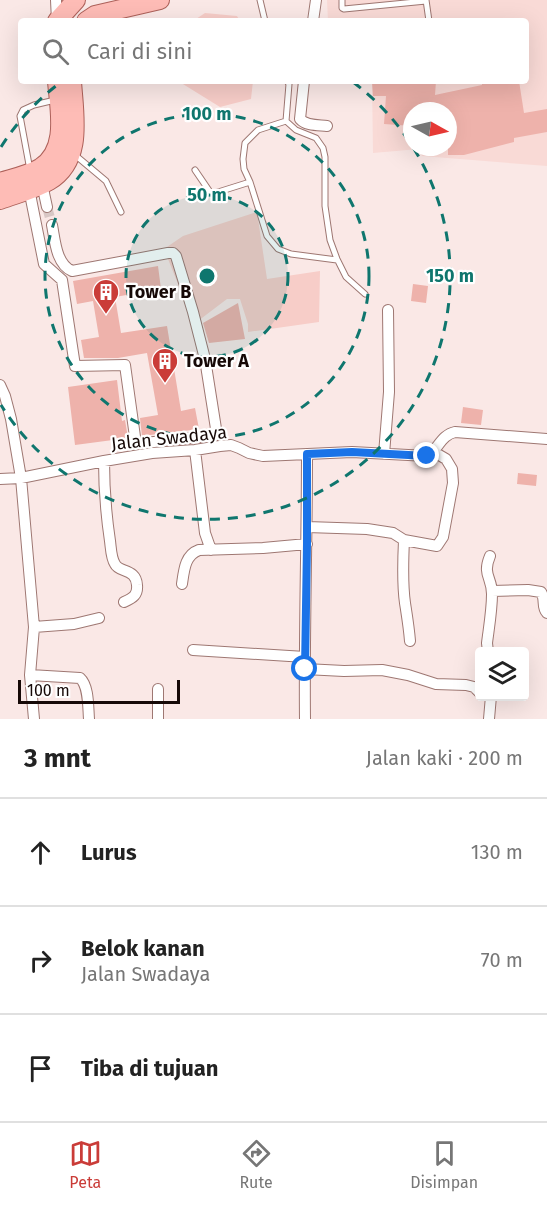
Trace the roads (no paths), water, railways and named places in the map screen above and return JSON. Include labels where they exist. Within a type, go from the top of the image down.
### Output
[{"type":"main road","points":[[60,18],[76,0]]},
{"type":"main road","points":[[90,18],[160,0]]},
{"type":"main road","points":[[0,200],[34,182],[56,176],[63,169],[72,152],[75,130],[72,84]]},
{"type":"main road","points":[[34,182],[39,168],[53,155],[57,146],[60,127],[57,90]]},
{"type":"main road","points":[[0,182],[34,182]]},
{"type":"street","points":[[56,0],[57,18]]},
{"type":"street","points":[[313,18],[316,0]]},
{"type":"street","points":[[304,84],[300,119],[303,122],[327,126]]},
{"type":"street","points":[[34,182],[47,207]]},
{"type":"street","points":[[34,182],[44,264],[62,280],[75,366],[125,365],[136,444],[217,435],[205,359],[176,256],[168,253],[72,271],[65,268],[60,261],[52,225]]},
{"type":"street","points":[[384,454],[390,372],[388,310]]},
{"type":"street","points":[[0,385],[11,419],[21,478],[34,627],[30,675],[34,719]]},
{"type":"street","points":[[307,527],[367,529],[393,533],[404,540],[437,546],[443,537],[453,483],[452,469],[446,459],[434,452],[446,436],[455,432],[547,439]]},
{"type":"street","name":"Jalan Swadaya","points":[[0,479],[21,478],[152,453],[231,445],[263,456],[352,452],[427,456],[434,452]]},
{"type":"street","points":[[195,450],[205,533],[210,550]]},
{"type":"street","points":[[305,719],[307,454]]},
{"type":"street","points":[[104,461],[105,504],[115,564],[133,575],[137,583],[135,597],[124,602]]},
{"type":"street","points":[[404,540],[405,602],[410,641]]},
{"type":"street","points":[[182,584],[185,567],[195,551],[307,544]]},
{"type":"street","points":[[488,647],[492,591],[486,573],[490,556]]},
{"type":"street","points":[[492,591],[541,592],[547,613]]},
{"type":"street","points":[[34,627],[74,624],[99,618]]},
{"type":"street","points":[[193,650],[304,657]]},
{"type":"street","points":[[305,669],[382,670],[436,684],[466,685],[475,688]]},
{"type":"street","points":[[30,675],[80,678],[85,684],[89,719]]},
{"type":"street","points":[[158,689],[158,719]]},
{"type":"street","points":[[489,719],[490,701]]},
{"type":"lane","points":[[260,0],[264,18]]},
{"type":"lane","points":[[342,0],[344,9],[426,0],[429,18]]},
{"type":"lane","points":[[286,121],[289,84]]},
{"type":"lane","points":[[34,182],[20,116],[23,110],[57,90]]},
{"type":"lane","points":[[286,121],[258,130],[245,143],[244,169],[267,236],[278,249],[303,256],[337,260]]},
{"type":"lane","points":[[286,121],[296,130],[316,138],[323,148],[325,206],[330,240],[346,277],[365,294]]},
{"type":"lane","points":[[72,152],[106,181],[121,212]]},
{"type":"lane","points":[[195,170],[210,192],[215,193],[250,182]]},
{"type":"tunnel","points":[[47,207],[52,225]]},
{"type":"place","name":"Tower B","points":[[106,315]]},
{"type":"place","name":"Tower A","points":[[165,384]]}]
